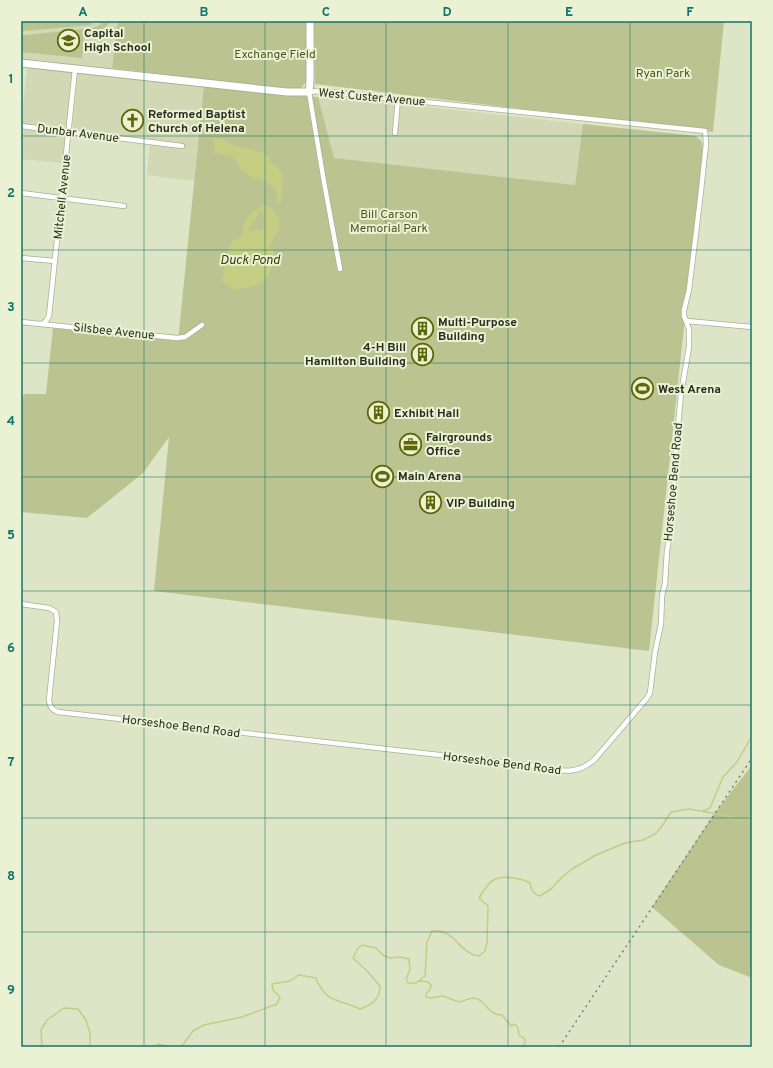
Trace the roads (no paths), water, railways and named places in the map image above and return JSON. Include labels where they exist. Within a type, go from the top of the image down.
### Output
[{"type":"main road","points":[[309,92],[310,21]]},
{"type":"main road","name":"West Custer Avenue","points":[[21,63],[287,92],[309,92]]},
{"type":"street","name":"Mitchell Avenue","points":[[42,324],[49,316],[75,68]]},
{"type":"street","name":"West Custer Avenue","points":[[309,92],[319,91],[705,131],[706,148]]},
{"type":"street","points":[[309,92],[340,269]]},
{"type":"street","points":[[395,133],[398,99]]},
{"type":"street","name":"Dunbar Avenue","points":[[21,126],[182,146]]},
{"type":"street","name":"Horseshoe Bend Road","points":[[21,604],[49,608],[56,612],[57,621],[48,700],[50,707],[54,711],[522,765],[561,772],[582,769],[595,759],[650,693],[655,652],[661,624],[667,551],[671,528],[676,448],[689,348],[689,329],[684,316],[684,310],[690,283],[706,148]]},
{"type":"street","points":[[21,193],[124,206]]},
{"type":"street","points":[[21,258],[55,261]]},
{"type":"street","points":[[687,321],[752,327]]},
{"type":"street","name":"Silsbee Avenue","points":[[21,322],[177,338],[185,338],[202,325]]},
{"type":"water","points":[[213,138],[222,139],[235,146],[264,152],[270,159],[271,163],[280,170],[282,175],[283,186],[280,204],[277,202],[275,188],[268,183],[247,174],[242,170],[232,156],[214,153]]},
{"type":"water","name":"Duck Pond","points":[[268,205],[279,219],[279,229],[269,245],[274,253],[274,263],[267,277],[262,283],[245,288],[234,289],[229,287],[222,280],[229,247],[232,241],[241,237],[244,223],[248,216],[261,206]],"holes":[[[260,211],[262,211],[265,220],[263,229],[248,231]]]},
{"type":"waterway","points":[[703,811],[710,808],[723,777],[737,762],[752,736]]},
{"type":"waterway","points":[[179,1047],[182,1046],[193,1031],[204,1025],[242,1017],[277,1004],[280,997],[273,990],[272,984],[290,981],[299,975],[316,978],[324,992],[334,1000],[360,1009],[368,1006],[379,995],[380,986],[353,958],[357,949],[362,945],[376,948],[383,955],[390,958],[400,957],[409,959],[410,970],[406,979],[408,983],[416,983],[425,976],[427,942],[432,931],[446,933],[466,951],[479,956],[485,951],[487,943],[488,906],[479,898],[489,883],[493,880],[507,877],[526,881],[530,883],[534,893],[540,896],[551,889],[572,869],[596,855],[625,843],[643,840],[655,834],[671,812],[689,809],[724,815],[741,821],[752,816]]},
{"type":"waterway","points":[[419,981],[428,982],[431,985],[426,997],[430,998],[443,996],[459,1002],[472,998],[477,999],[489,1010],[502,1015],[511,1026],[515,1024],[518,1028],[519,1035],[525,1039],[525,1043],[522,1047]]},
{"type":"waterway","points":[[42,1047],[41,1030],[47,1020],[64,1008],[78,1009],[86,1020],[90,1033],[90,1047]]},
{"type":"waterway","points":[[155,1047],[158,1044],[170,1047]]},
{"type":"railway","points":[[559,1047],[752,758]]},
{"type":"place","name":"Capital High School","points":[[68,40]]},
{"type":"place","name":"Reformed Baptist Church of Helena","points":[[132,121]]},
{"type":"place","name":"Multi-Purpose Building","points":[[423,329]]},
{"type":"place","name":"4-H Bill Hamilton Building","points":[[422,354]]},
{"type":"place","name":"West Arena","points":[[643,389]]},
{"type":"place","name":"Exhibit Hall","points":[[378,413]]},
{"type":"place","name":"Fairgrounds Office","points":[[410,444]]},
{"type":"place","name":"Main Arena","points":[[383,476]]},
{"type":"place","name":"VIP Building","points":[[431,503]]},
{"type":"park label","name":"Exchange Field","points":[[275,54]]},
{"type":"park label","name":"Ryan Park","points":[[663,73]]},
{"type":"park label","name":"Bill Carson Memorial Park","points":[[389,221]]}]
